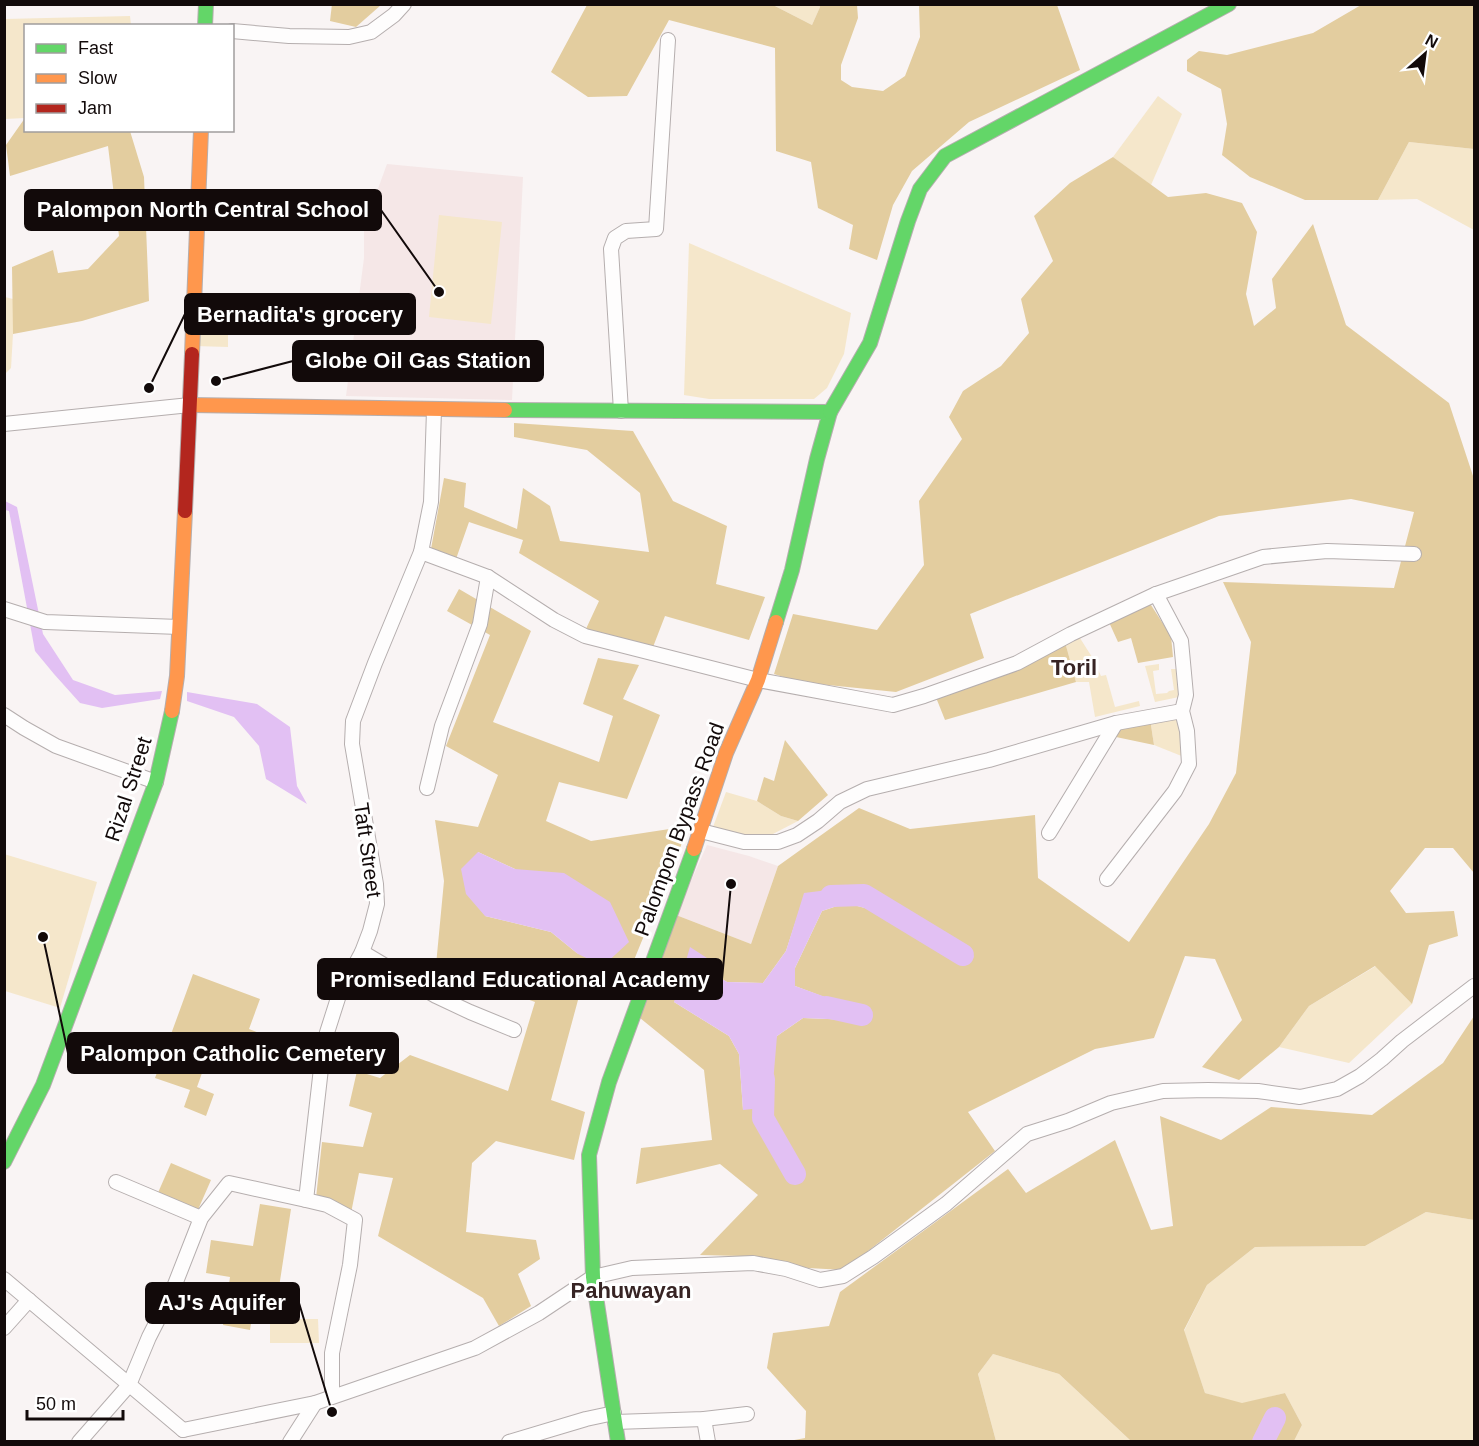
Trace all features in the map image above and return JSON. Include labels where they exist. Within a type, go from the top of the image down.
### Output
[{"type":"main road","points":[[205,24],[206,4]]},
{"type":"main road","name":"Palompon Bypass Road","points":[[618,1442],[593,1276],[589,1155],[609,1082],[701,831],[726,753],[758,680],[792,570],[830,412],[870,343],[920,189],[945,156],[1229,4]]},
{"type":"main road","name":"Rizal Street","points":[[4,1161],[43,1085],[156,782],[171,721],[177,676],[201,132]]},
{"type":"main road","points":[[190,405],[434,410],[830,412]]},
{"type":"street","points":[[234,31],[289,36],[349,37],[371,32],[394,15],[404,4]]},
{"type":"street","points":[[621,411],[611,249],[615,238],[626,231],[656,230],[668,40]]},
{"type":"street","points":[[4,424],[190,405]]},
{"type":"street","name":"Taft Street","points":[[306,1200],[324,1042],[339,995],[362,951],[377,904],[376,884],[352,744],[353,721],[421,552],[431,502],[434,410]]},
{"type":"street","points":[[421,552],[488,577],[554,620],[585,636],[758,680],[892,705],[1017,663],[1071,634],[1156,594],[1263,557],[1327,551],[1414,554]]},
{"type":"street","points":[[427,788],[442,726],[480,624],[488,577]]},
{"type":"street","points":[[1107,879],[1175,791],[1189,764],[1187,731],[1182,711],[1186,695],[1181,641],[1156,594]]},
{"type":"street","points":[[4,609],[45,622],[179,627]]},
{"type":"street","points":[[701,831],[744,842],[778,842],[797,835],[840,802],[867,789],[988,760],[1116,723],[1182,711]]},
{"type":"street","points":[[4,715],[56,746],[156,782]]},
{"type":"street","points":[[1049,833],[1116,723]]},
{"type":"street","points":[[362,951],[436,996],[514,1030]]},
{"type":"street","points":[[173,1442],[183,1430],[315,1403],[475,1348],[539,1313],[593,1276],[632,1268],[753,1263],[786,1269],[820,1280],[843,1276],[946,1204],[1027,1134],[1068,1121],[1111,1103],[1163,1091],[1258,1091],[1300,1097],[1337,1089],[1360,1076],[1474,986]]},
{"type":"street","points":[[116,1182],[201,1218]]},
{"type":"street","points":[[79,1442],[129,1385],[149,1337],[172,1292],[201,1218],[229,1183],[327,1205],[355,1220],[350,1265],[332,1353],[332,1396]]},
{"type":"street","points":[[4,1279],[183,1430]]},
{"type":"street","points":[[4,1328],[29,1300]]},
{"type":"street","points":[[290,1442],[315,1403]]},
{"type":"street","points":[[509,1442],[585,1419],[704,1419],[747,1414]]},
{"type":"street","points":[[704,1419],[708,1442]]},
{"type":"shaded area","points":[[332,4],[381,5],[356,27],[330,21]]},
{"type":"shaded area","points":[[587,5],[773,5],[812,25],[819,5],[857,5],[858,18],[841,65],[841,80],[852,87],[883,91],[905,76],[920,37],[919,5],[1057,5],[1080,70],[969,122],[912,171],[893,205],[877,260],[849,249],[853,225],[818,208],[811,162],[776,151],[775,48],[669,20],[627,96],[588,97],[551,72]]},
{"type":"shaded area","points":[[773,5],[819,5],[820,7],[812,25]]},
{"type":"shaded area","points":[[1361,5],[1474,5],[1474,149],[1409,142],[1378,200],[1305,200],[1250,177],[1222,155],[1227,124],[1221,89],[1187,71],[1187,60],[1199,51],[1227,55],[1313,33]]},
{"type":"shaded area","points":[[130,16],[131,24],[24,24],[24,118],[5,119],[5,19]]},
{"type":"shaded area","points":[[1158,96],[1182,114],[1151,185],[1113,157]]},
{"type":"shaded area","points":[[24,119],[24,132],[130,132],[144,177],[149,301],[82,321],[13,334],[12,267],[53,250],[58,273],[88,269],[119,236],[108,146],[10,176],[6,145]]},
{"type":"shaded area","points":[[1409,142],[1474,149],[1474,230],[1417,199],[1378,200]]},
{"type":"shaded area","points":[[1113,157],[1168,197],[1206,193],[1242,203],[1257,232],[1246,294],[1254,326],[1276,308],[1272,279],[1313,224],[1346,325],[1449,403],[1474,479],[1474,873],[1453,848],[1425,848],[1390,891],[1406,913],[1454,911],[1458,936],[1429,945],[1412,1004],[1375,966],[1309,1006],[1279,1047],[1239,1080],[1202,1067],[1242,1020],[1215,959],[1185,956],[1154,1038],[1095,1049],[968,1112],[995,1151],[844,1270],[808,1268],[741,1256],[700,1255],[758,1195],[720,1164],[636,1184],[641,1148],[712,1140],[704,1070],[640,1018],[676,915],[751,944],[778,866],[859,808],[910,829],[1035,815],[1038,878],[1129,942],[1209,824],[1236,773],[1251,642],[1223,582],[1394,588],[1414,512],[1351,499],[1219,516],[970,614],[984,658],[896,692],[799,682],[774,674],[793,614],[877,630],[924,565],[919,501],[962,439],[949,417],[963,391],[1001,366],[1029,333],[1021,299],[1053,261],[1034,216],[1070,183]],"holes":[[[805,893],[884,903],[880,912],[846,903],[822,911],[795,968],[795,986],[856,1009],[852,1020],[803,1018],[777,1036],[743,1110],[739,1054],[729,1036],[674,1002],[707,958],[707,970],[727,982],[763,983],[786,951]]]},
{"type":"shaded area","points":[[387,164],[523,177],[512,400],[346,396],[364,258],[364,227]]},
{"type":"shaded area","points":[[439,215],[502,222],[491,324],[429,317]]},
{"type":"shaded area","points":[[689,243],[851,313],[844,354],[827,388],[814,399],[709,399],[684,395]]},
{"type":"shaded area","points":[[5,297],[13,299],[13,334],[11,368],[5,374]]},
{"type":"shaded area","points":[[194,300],[228,300],[228,347],[194,346]]},
{"type":"shaded area","points":[[514,423],[633,431],[673,501],[727,526],[716,584],[765,597],[749,640],[665,616],[653,647],[585,631],[599,601],[519,553],[523,540],[469,522],[456,559],[431,549],[444,478],[466,483],[464,507],[517,529],[523,488],[550,506],[560,541],[649,552],[640,493],[587,450],[514,437]]},
{"type":"shaded area","points":[[5,501],[17,507],[43,634],[73,680],[115,695],[162,691],[160,699],[102,708],[80,703],[35,651],[9,511],[5,510]]},
{"type":"shaded area","points":[[459,589],[531,631],[493,722],[599,762],[613,716],[583,704],[598,658],[639,665],[623,699],[660,715],[627,799],[559,782],[546,821],[591,841],[689,826],[618,999],[578,1000],[551,1100],[585,1112],[574,1160],[496,1141],[472,1163],[466,1232],[536,1240],[540,1259],[518,1274],[531,1306],[499,1326],[483,1298],[378,1236],[393,1178],[359,1173],[351,1213],[316,1198],[322,1142],[363,1147],[372,1113],[349,1106],[357,1071],[380,1078],[410,1055],[508,1091],[535,1002],[436,965],[444,881],[435,820],[478,827],[498,775],[446,746],[490,635],[447,611]],"holes":[[[478,852],[515,869],[578,954],[551,932],[485,916]]]},
{"type":"shaded area","points":[[1149,602],[1171,636],[1173,657],[1138,663],[1131,638],[1118,642],[1108,620]]},
{"type":"shaded area","points":[[1078,635],[1101,676],[1106,675],[1115,707],[1139,701],[1140,706],[1095,717],[1089,682],[1076,682],[1065,642]]},
{"type":"shaded area","points":[[1065,642],[1076,682],[945,720],[935,695]]},
{"type":"shaded area","points":[[1159,664],[1159,670],[1153,671],[1156,694],[1174,690],[1171,669],[1176,669],[1179,697],[1155,702],[1145,666]]},
{"type":"shaded area","points":[[187,692],[257,704],[290,727],[297,786],[307,804],[266,779],[259,746],[234,717],[187,701]]},
{"type":"shaded area","points":[[1176,716],[1182,721],[1184,757],[1154,745],[1150,719]]},
{"type":"shaded area","points":[[1150,719],[1154,745],[1116,737],[1121,726]]},
{"type":"shaded area","points":[[785,740],[828,795],[798,821],[781,816],[757,801],[764,777],[774,781]]},
{"type":"shaded area","points":[[726,792],[757,801],[781,816],[798,821],[771,835],[745,836],[713,827]]},
{"type":"shaded area","points":[[707,845],[778,866],[751,944],[676,915]]},
{"type":"shaded area","points":[[478,852],[515,869],[564,873],[610,902],[629,942],[603,966],[578,954],[551,932],[485,916],[466,894],[461,869]]},
{"type":"shaded area","points":[[4,854],[97,882],[60,1008],[5,991]]},
{"type":"shaded area","points":[[836,889],[884,902],[880,912],[846,903],[822,911],[795,968],[795,986],[856,1008],[852,1020],[803,1018],[777,1036],[771,1107],[743,1110],[739,1054],[729,1036],[674,1002],[690,947],[707,958],[707,970],[727,982],[763,983],[786,951],[804,893]]},
{"type":"shaded area","points":[[1376,966],[1412,1004],[1349,1063],[1279,1047],[1309,1006]]},
{"type":"shaded area","points":[[193,974],[260,999],[249,1029],[301,1049],[296,1063],[216,1034],[197,1087],[214,1094],[206,1116],[184,1107],[190,1090],[155,1078]]},
{"type":"shaded area","points":[[1474,1016],[1474,1220],[1426,1212],[1365,1246],[1255,1247],[1207,1285],[1184,1330],[1205,1393],[1242,1403],[1285,1393],[1302,1425],[1294,1441],[1131,1441],[1059,1374],[993,1354],[978,1374],[996,1441],[789,1441],[805,1438],[806,1411],[767,1368],[773,1333],[829,1326],[840,1292],[1008,1169],[1026,1193],[1115,1140],[1151,1230],[1173,1226],[1160,1116],[1221,1140],[1271,1107],[1372,1115],[1443,1063]]},
{"type":"shaded area","points":[[171,1163],[211,1180],[197,1212],[157,1195]]},
{"type":"shaded area","points":[[260,1204],[291,1209],[276,1307],[254,1304],[250,1330],[223,1325],[230,1277],[206,1273],[211,1240],[253,1246]]},
{"type":"shaded area","points":[[1426,1212],[1474,1220],[1474,1441],[1294,1441],[1302,1425],[1285,1393],[1242,1404],[1205,1393],[1184,1331],[1207,1285],[1255,1247],[1365,1246]]},
{"type":"shaded area","points":[[270,1319],[318,1319],[319,1343],[270,1343]]},
{"type":"shaded area","points":[[993,1354],[1059,1374],[1131,1441],[996,1441],[978,1374]]},
{"type":"waterway","points":[[831,896],[864,895],[963,955]]},
{"type":"waterway","points":[[826,1007],[862,1015]]},
{"type":"waterway","points":[[764,1079],[763,1118],[795,1174]]},
{"type":"waterway","points":[[1263,1442],[1275,1418]]},
{"type":"traffic: fast","points":[[205,24],[206,4]]},
{"type":"traffic: fast","points":[[830,412],[870,343],[920,189],[945,156],[1229,4]]},
{"type":"traffic: fast","points":[[505,410],[830,412],[792,570],[776,622]]},
{"type":"traffic: fast","points":[[4,1162],[43,1085],[156,782],[172,711]]},
{"type":"traffic: fast","points":[[618,1442],[593,1277],[589,1155],[609,1082],[694,849]]},
{"type":"traffic: slow","points":[[192,354],[201,132]]},
{"type":"traffic: slow","points":[[190,405],[505,410]]},
{"type":"traffic: slow","points":[[172,711],[177,676],[185,511]]},
{"type":"traffic: slow","points":[[694,849],[726,753],[758,680],[776,622]]},
{"type":"traffic: jam","points":[[185,511],[192,354]]},
{"type":"place","name":"Palompon North Central School","points":[[439,292]]},
{"type":"place","name":"Globe Oil Gas Station","points":[[216,381]]},
{"type":"place","name":"Bernadita's grocery","points":[[149,388]]},
{"type":"place","name":"Promisedland Educational Academy","points":[[731,884]]},
{"type":"place","name":"Palompon Catholic Cemetery","points":[[43,937]]},
{"type":"place","name":"AJ's Aquifer","points":[[332,1412]]},
{"type":"district","name":"Toril","points":[[1074,667]]},
{"type":"district","name":"Pahuwayan","points":[[631,1290]]}]
